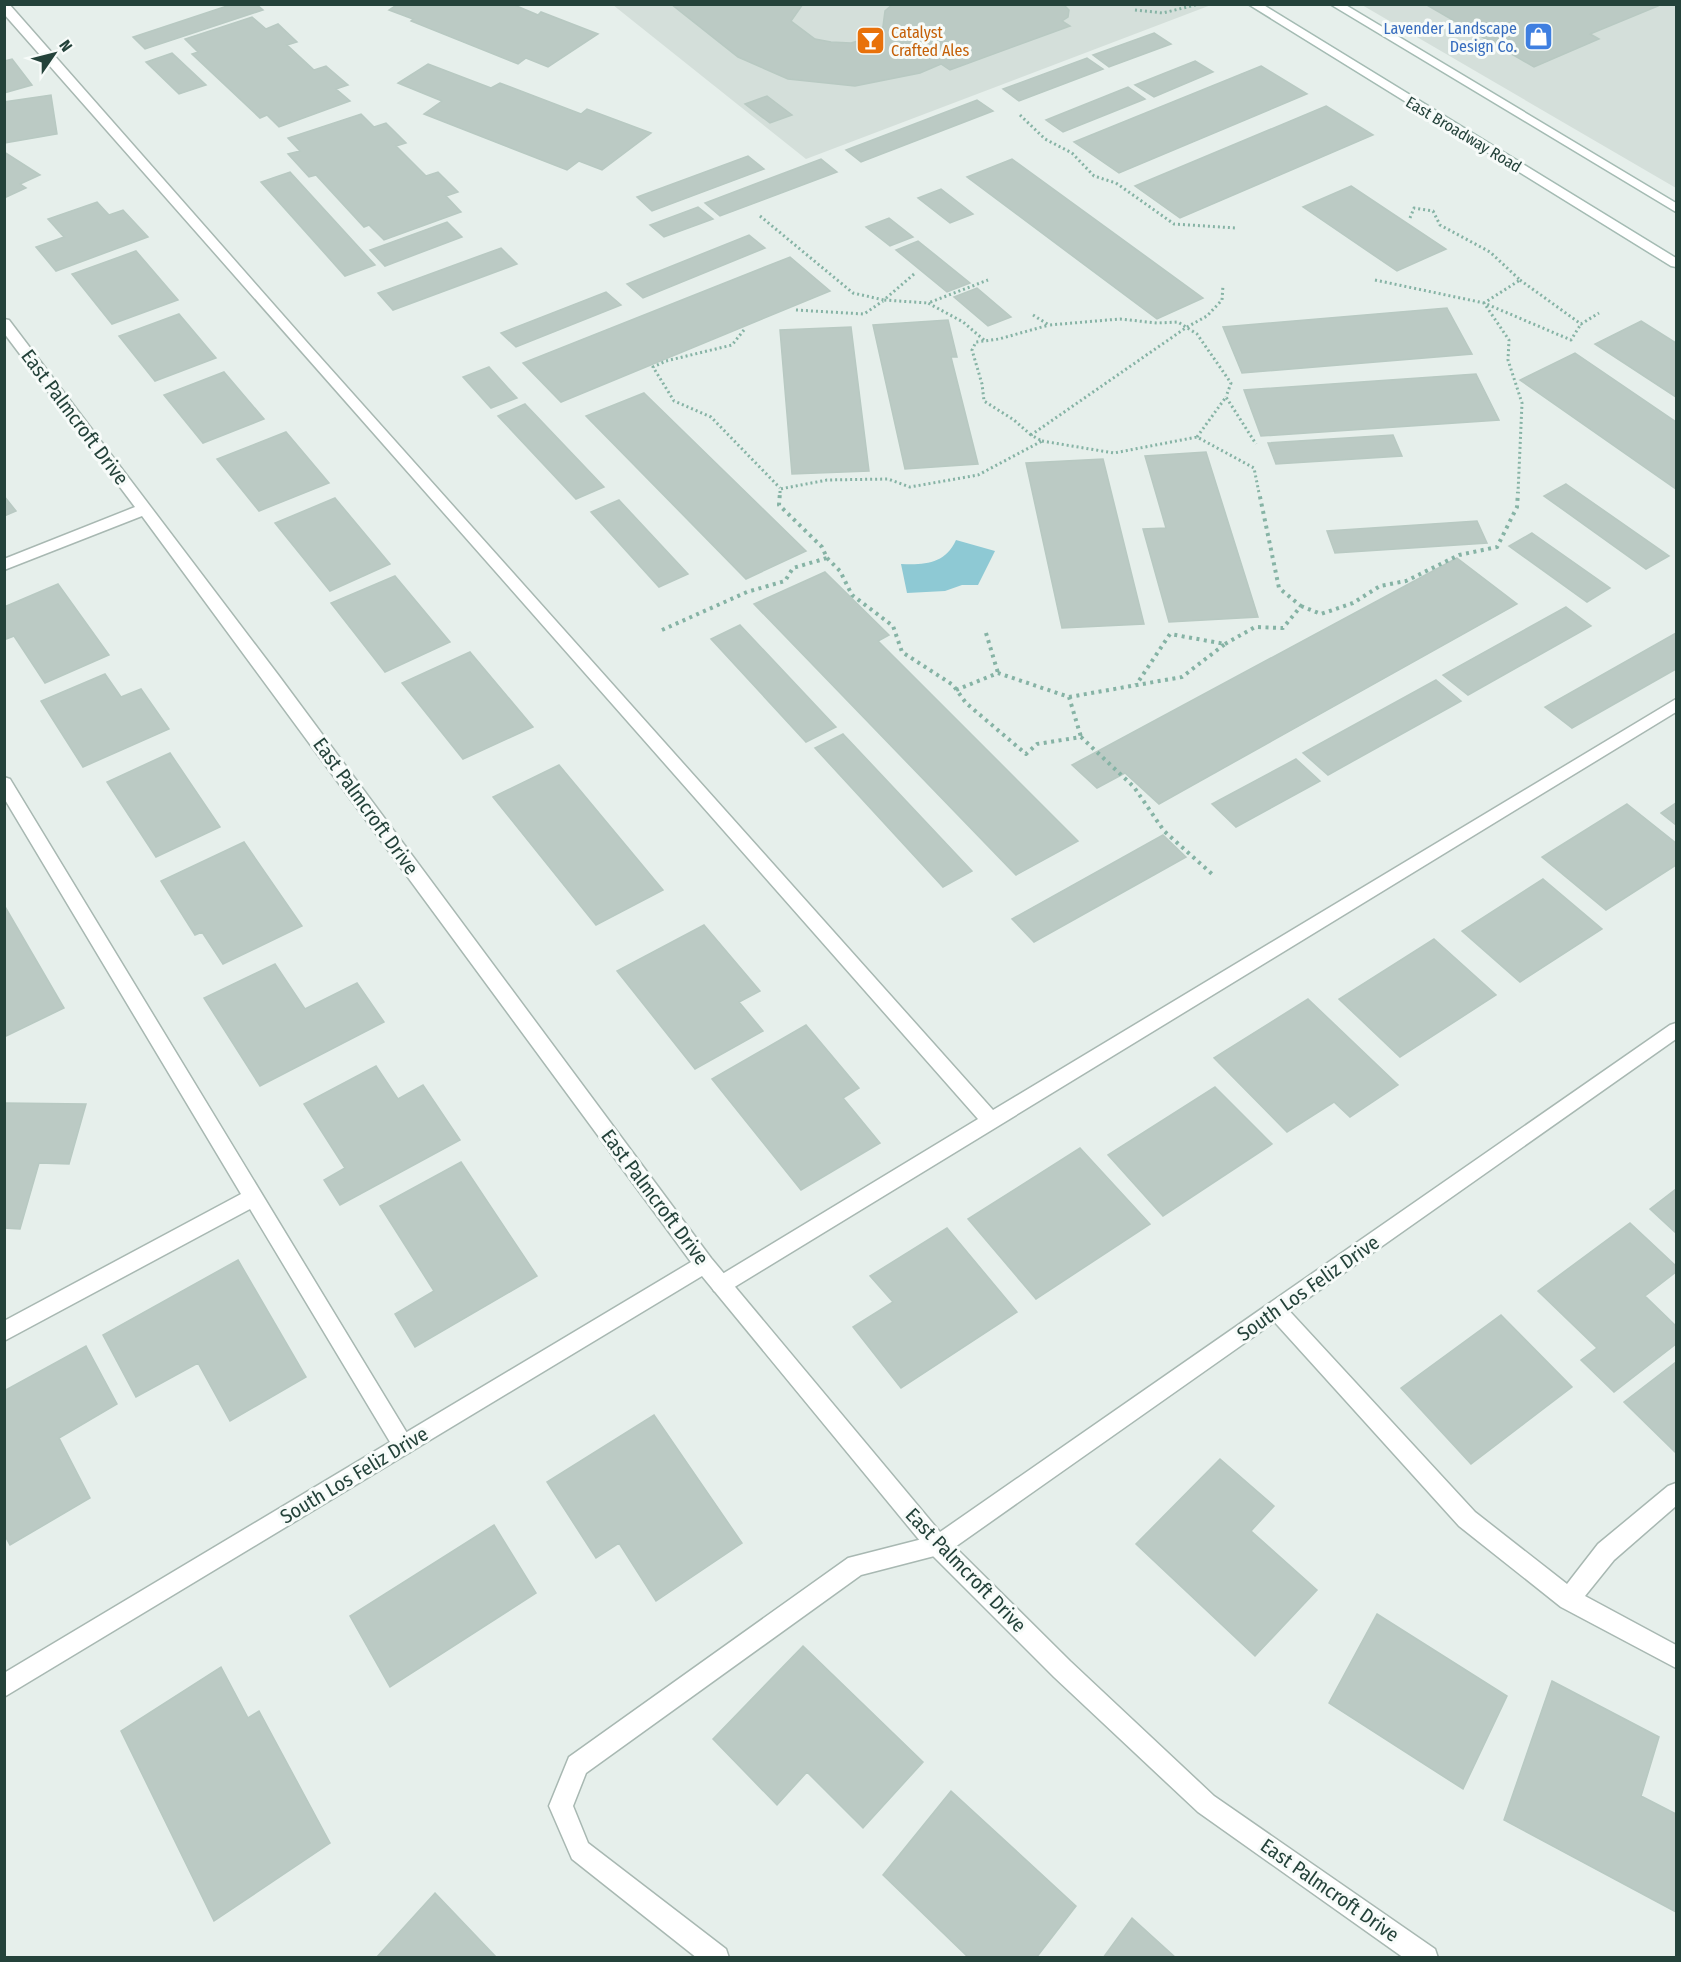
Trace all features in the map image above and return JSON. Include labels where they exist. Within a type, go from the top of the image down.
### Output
[{"type":"street","name":"East Broadway Road","points":[[1253,4],[1677,263]]},
{"type":"street","points":[[1271,16],[1283,4]]},
{"type":"street","points":[[1335,4],[1677,208]]},
{"type":"street","points":[[4,6],[991,1121]]},
{"type":"street","name":"East Palmcroft Drive","points":[[4,323],[704,1264],[939,1546],[1062,1669],[1206,1804],[1426,1958]]},
{"type":"street","points":[[4,565],[144,509]]},
{"type":"street","points":[[721,1285],[1677,705]]},
{"type":"street","points":[[4,783],[403,1445]]},
{"type":"street","name":"South Los Feliz Drive","points":[[939,1546],[1677,1030]]},
{"type":"street","points":[[4,1332],[254,1197]]},
{"type":"street","name":"South Los Feliz Drive","points":[[4,1686],[704,1264]]},
{"type":"street","points":[[1276,1310],[1467,1519],[1569,1599],[1677,1657]]},
{"type":"street","points":[[1569,1599],[1606,1552],[1677,1492]]},
{"type":"street","points":[[717,1958],[580,1851],[561,1806],[577,1765],[856,1566],[939,1546]]},
{"type":"path","points":[[1135,10],[1163,13],[1199,4]]},
{"type":"path","points":[[1020,115],[1045,139],[1072,153],[1094,176],[1116,183],[1174,224],[1236,228]]},
{"type":"path","points":[[1410,218],[1414,208],[1433,211],[1440,225],[1490,252],[1520,280],[1581,324]]},
{"type":"path","points":[[760,216],[853,293],[884,300],[928,303],[963,322],[985,341]]},
{"type":"path","points":[[796,310],[864,314],[914,274]]},
{"type":"path","points":[[928,303],[988,280]]},
{"type":"path","points":[[1374,280],[1484,303],[1571,340],[1581,324],[1599,313]]},
{"type":"path","points":[[1484,303],[1520,280]]},
{"type":"path","points":[[1031,435],[1187,327],[1208,316],[1222,300],[1223,285]]},
{"type":"path","points":[[1197,437],[1226,397],[1231,382],[1197,334],[1178,322],[1157,323],[1120,319],[1049,324],[976,342],[972,350],[982,384],[984,401],[1042,441],[1114,453],[1197,437],[1254,468],[1279,588],[1301,606],[1321,614],[1353,603],[1380,586],[1406,581],[1459,555],[1497,547],[1518,507],[1522,403],[1509,360],[1509,340],[1484,303]]},
{"type":"path","points":[[1033,315],[1049,324]]},
{"type":"path","points":[[744,330],[732,345],[666,361],[653,367],[674,401],[711,417],[780,489],[779,505],[822,547],[827,558],[840,571],[852,595],[893,626],[902,652],[953,685],[966,703],[1026,754],[1036,744],[1081,737]]},
{"type":"path","points":[[1226,397],[1256,444]]},
{"type":"path","points":[[780,489],[827,480],[888,478],[910,487],[978,475],[1042,441]]},
{"type":"path","points":[[662,630],[747,592],[785,581],[793,568],[827,558]]},
{"type":"path","points":[[956,690],[998,673],[1069,697],[1182,677],[1224,644],[1255,627],[1282,628],[1301,606]]},
{"type":"path","points":[[986,633],[998,673]]},
{"type":"path","points":[[1136,685],[1170,634],[1224,644]]},
{"type":"path","points":[[1069,697],[1081,737],[1134,787],[1164,831],[1213,876]]},
{"type":"shaded area","points":[[613,5],[1211,5],[806,159]]},
{"type":"shaded area","points":[[1362,5],[1676,5],[1676,188]]},
{"type":"water","points":[[956,540],[995,551],[978,585],[962,585],[945,591],[907,593],[901,564],[926,563],[940,558],[946,554]]},
{"type":"building","points":[[233,4],[256,4],[263,10],[145,49],[133,37]]},
{"type":"building","points":[[398,4],[512,4],[538,15],[541,12],[598,34],[548,67],[526,58],[518,64],[389,10]]},
{"type":"building","points":[[671,4],[803,4],[791,21],[815,39],[831,42],[851,43],[882,34],[885,11],[893,4],[1063,4],[1069,10],[1068,17],[1062,21],[1070,26],[950,70],[941,64],[920,73],[855,86],[788,79],[738,57]]},
{"type":"building","name":"Lavender Landscape Design Co.","points":[[1425,4],[1656,4],[1658,6],[1590,34],[1599,39],[1534,67]]},
{"type":"building","points":[[252,17],[266,29],[278,24],[297,42],[287,45],[314,70],[326,66],[348,85],[336,89],[350,101],[279,127],[267,115],[260,118],[192,54],[198,52],[185,39]]},
{"type":"building","points":[[1154,33],[1171,44],[1109,67],[1093,55]]},
{"type":"building","points":[[172,53],[206,85],[179,94],[146,62]]},
{"type":"building","points":[[1087,58],[1103,69],[1019,101],[1003,89]]},
{"type":"building","points":[[12,59],[32,85],[4,93],[4,61]]},
{"type":"building","points":[[1195,61],[1213,72],[1154,97],[1135,85]]},
{"type":"building","points":[[428,64],[491,88],[500,83],[581,114],[587,109],[651,133],[602,170],[579,161],[567,170],[424,114],[442,101],[398,83]]},
{"type":"building","points":[[1261,66],[1307,94],[1119,173],[1074,142]]},
{"type":"building","points":[[1128,87],[1145,99],[1063,132],[1046,120]]},
{"type":"building","points":[[51,95],[57,134],[4,143],[4,102]]},
{"type":"building","points":[[767,96],[792,115],[770,123],[745,104]]},
{"type":"building","points":[[977,100],[993,111],[861,162],[846,150]]},
{"type":"building","points":[[1326,106],[1373,135],[1180,218],[1135,186]]},
{"type":"building","points":[[361,114],[374,127],[386,123],[406,143],[396,146],[426,176],[438,172],[458,192],[446,196],[461,212],[384,240],[369,225],[364,227],[316,175],[309,177],[288,154],[300,151],[288,138]]},
{"type":"building","points":[[4,152],[40,175],[20,184],[26,188],[4,198]]},
{"type":"building","points":[[748,156],[764,169],[652,211],[637,197]]},
{"type":"building","points":[[821,159],[837,172],[720,216],[705,203]]},
{"type":"building","points":[[1012,159],[1203,298],[1157,319],[967,177]]},
{"type":"building","points":[[290,172],[375,265],[345,276],[261,182]]},
{"type":"building","points":[[1351,186],[1446,249],[1397,271],[1303,207]]},
{"type":"building","points":[[941,189],[973,214],[950,223],[918,198]]},
{"type":"building","points":[[97,202],[109,215],[123,210],[148,237],[56,271],[36,247],[64,237],[48,219]]},
{"type":"building","points":[[698,207],[713,219],[664,237],[650,225]]},
{"type":"building","points":[[889,218],[913,237],[890,246],[866,227]]},
{"type":"building","points":[[447,222],[462,237],[385,266],[370,250]]},
{"type":"building","points":[[749,235],[765,248],[643,298],[627,284]]},
{"type":"building","points":[[918,241],[970,283],[947,292],[896,250]]},
{"type":"building","points":[[501,248],[517,264],[393,310],[378,293]]},
{"type":"building","points":[[136,251],[178,300],[112,324],[72,274]]},
{"type":"building","points":[[790,257],[830,291],[561,402],[523,363]]},
{"type":"building","points":[[977,288],[1011,317],[988,326],[954,297]]},
{"type":"building","points":[[606,292],[621,305],[516,347],[501,333]]},
{"type":"building","points":[[1447,308],[1472,354],[1242,373],[1223,327]]},
{"type":"building","points":[[179,314],[216,358],[155,381],[119,336]]},
{"type":"building","points":[[948,320],[957,357],[951,357],[978,464],[905,469],[873,325]]},
{"type":"building","points":[[1641,321],[1676,343],[1676,397],[1595,344]]},
{"type":"building","points":[[851,327],[869,471],[792,474],[780,330]]},
{"type":"building","points":[[1575,353],[1676,422],[1676,489],[1520,380]]},
{"type":"building","points":[[489,367],[517,398],[491,408],[463,377]]},
{"type":"building","points":[[224,372],[264,419],[203,443],[164,395]]},
{"type":"building","points":[[1476,374],[1499,420],[1261,436],[1244,390]]},
{"type":"building","points":[[644,393],[806,551],[746,579],[586,416]]},
{"type":"building","points":[[525,404],[604,487],[576,499],[498,416]]},
{"type":"building","points":[[286,432],[329,483],[259,511],[217,459]]},
{"type":"building","points":[[1393,435],[1402,456],[1276,464],[1268,443]]},
{"type":"building","points":[[1206,452],[1258,617],[1169,622],[1143,529],[1166,528],[1145,456]]},
{"type":"building","points":[[1103,459],[1144,624],[1062,628],[1026,463]]},
{"type":"building","points":[[1566,484],[1669,556],[1646,569],[1544,496]]},
{"type":"building","points":[[4,496],[16,511],[4,516]]},
{"type":"building","points":[[335,498],[390,564],[330,591],[275,523]]},
{"type":"building","points":[[619,500],[688,574],[659,587],[591,512]]},
{"type":"building","points":[[1477,521],[1487,543],[1335,553],[1327,531]]},
{"type":"building","points":[[1532,533],[1610,588],[1587,602],[1509,546]]},
{"type":"building","points":[[1457,558],[1517,604],[1159,804],[1125,773],[1097,788],[1072,765]]},
{"type":"building","points":[[825,572],[889,635],[878,641],[1078,841],[1016,875],[754,604]]},
{"type":"building","points":[[395,576],[450,642],[385,672],[331,603]]},
{"type":"building","points":[[58,584],[109,655],[45,683],[14,636],[4,640],[4,607]]},
{"type":"building","points":[[1566,607],[1591,626],[1468,695],[1443,675]]},
{"type":"building","points":[[740,625],[836,727],[806,742],[711,639]]},
{"type":"building","points":[[1676,633],[1676,669],[1572,728],[1545,707]]},
{"type":"building","points":[[470,652],[533,727],[463,759],[402,683]]},
{"type":"building","points":[[105,674],[121,697],[141,689],[169,729],[83,767],[41,701]]},
{"type":"building","points":[[1436,680],[1461,701],[1328,775],[1303,753]]},
{"type":"building","points":[[843,734],[972,871],[943,887],[815,748]]},
{"type":"building","points":[[170,753],[220,827],[156,857],[107,782]]},
{"type":"building","points":[[1296,759],[1320,781],[1236,827],[1212,804]]},
{"type":"building","points":[[559,765],[663,890],[596,925],[493,797]]},
{"type":"building","points":[[1676,803],[1676,825],[1661,813]]},
{"type":"building","points":[[1627,804],[1676,843],[1676,865],[1606,910],[1542,857]]},
{"type":"building","points":[[1163,835],[1186,857],[1034,942],[1012,919]]},
{"type":"building","points":[[244,842],[302,926],[223,964],[202,932],[195,935],[161,881]]},
{"type":"building","points":[[1543,879],[1602,929],[1520,982],[1462,931]]},
{"type":"building","points":[[4,905],[64,1008],[4,1037]]},
{"type":"building","points":[[704,925],[760,991],[739,1002],[763,1031],[695,1069],[617,971]]},
{"type":"building","points":[[1434,939],[1496,995],[1400,1057],[1339,999]]},
{"type":"building","points":[[275,964],[305,1009],[357,983],[384,1022],[260,1086],[204,998]]},
{"type":"building","points":[[1308,999],[1398,1085],[1350,1117],[1334,1102],[1287,1132],[1214,1058]]},
{"type":"building","points":[[806,1025],[859,1088],[843,1098],[880,1143],[801,1190],[712,1079]]},
{"type":"building","points":[[376,1066],[398,1099],[423,1085],[460,1140],[340,1205],[324,1180],[345,1168],[304,1104]]},
{"type":"building","points":[[1215,1087],[1272,1144],[1163,1216],[1108,1155]]},
{"type":"building","points":[[4,1103],[86,1104],[69,1164],[39,1163],[20,1229],[4,1228]]},
{"type":"building","points":[[1080,1148],[1150,1224],[1036,1299],[968,1219]]},
{"type":"building","points":[[461,1162],[537,1276],[415,1347],[395,1314],[434,1291],[380,1206]]},
{"type":"building","points":[[1676,1189],[1676,1233],[1650,1209]]},
{"type":"building","points":[[1630,1223],[1676,1266],[1676,1272],[1645,1296],[1676,1326],[1676,1344],[1614,1392],[1581,1360],[1597,1348],[1538,1291]]},
{"type":"building","points":[[947,1228],[1017,1312],[901,1388],[853,1327],[893,1302],[870,1276]]},
{"type":"building","points":[[238,1260],[306,1377],[230,1421],[198,1363],[136,1397],[103,1335]]},
{"type":"building","points":[[1501,1315],[1572,1387],[1471,1464],[1401,1388]]},
{"type":"building","points":[[86,1346],[117,1404],[59,1438],[90,1498],[10,1545],[4,1534],[4,1391]]},
{"type":"building","points":[[1676,1362],[1676,1453],[1624,1402]]},
{"type":"building","points":[[654,1415],[742,1543],[656,1601],[619,1543],[596,1558],[547,1482]]},
{"type":"building","points":[[1220,1459],[1274,1506],[1251,1531],[1317,1590],[1255,1656],[1136,1544]]},
{"type":"building","points":[[494,1525],[536,1593],[390,1687],[350,1616]]},
{"type":"building","points":[[1377,1614],[1507,1696],[1463,1789],[1329,1703]]},
{"type":"building","points":[[803,1646],[923,1762],[863,1828],[807,1772],[777,1805],[713,1739]]},
{"type":"building","points":[[221,1667],[248,1718],[259,1711],[330,1843],[214,1921],[121,1731]]},
{"type":"building","points":[[1552,1681],[1659,1737],[1641,1796],[1676,1814],[1676,1912],[1504,1820]]},
{"type":"building","points":[[951,1791],[1076,1906],[1036,1958],[969,1958],[883,1875]]},
{"type":"building","points":[[435,1893],[497,1958],[376,1958]]},
{"type":"building","points":[[1132,1918],[1176,1958],[1103,1958]]},
{"type":"place","name":"Lavender Landscape Design Co.","points":[[1538,37]]},
{"type":"place","name":"Catalyst Crafted Ales","points":[[870,41]]}]
